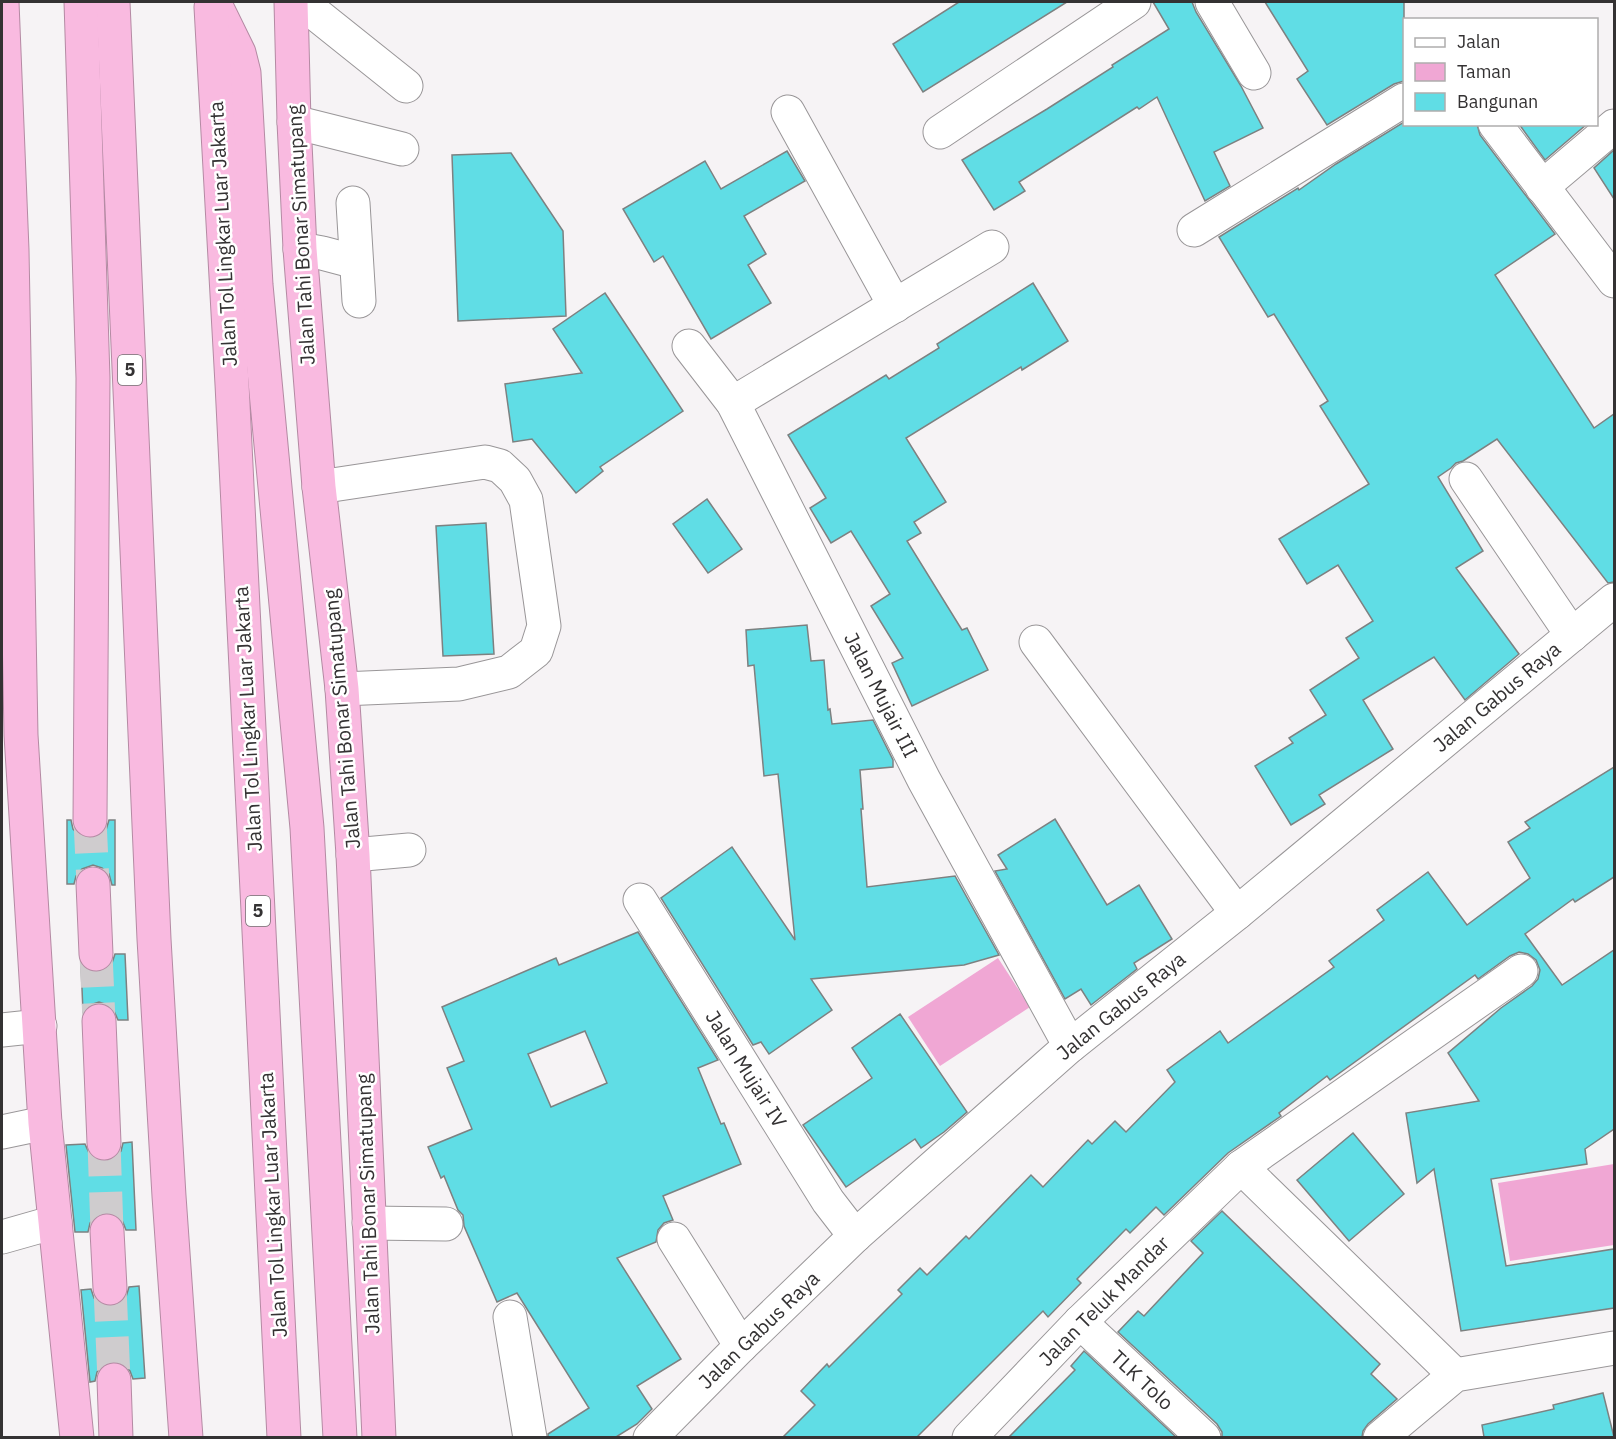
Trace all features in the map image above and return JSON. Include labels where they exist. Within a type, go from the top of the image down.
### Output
[{"type":"highway","points":[[2,2],[8,322],[11,736],[40,1026],[45,1123],[77,1437]]},
{"type":"highway","points":[[81,2],[93,378],[90,820]]},
{"type":"highway","name":"5","points":[[113,2],[153,939],[186,1437]]},
{"type":"highway","points":[[212,2],[239,53],[244,73],[256,285],[307,828],[340,1437]]},
{"type":"highway","name":"Jalan Tol Lingkar Luar Jakarta","points":[[212,2],[285,1437]]},
{"type":"highway","name":"Jalan Tahi Bonar Simatupang","points":[[291,2],[300,249],[319,487],[342,689],[354,855],[378,1437]]},
{"type":"highway","points":[[93,884],[96,954]]},
{"type":"highway","points":[[99,1021],[104,1143]]},
{"type":"highway","points":[[107,1231],[110,1288]]},
{"type":"highway","points":[[114,1380],[116,1437]]},
{"type":"street","points":[[301,2],[406,86]]},
{"type":"street","points":[[940,132],[1134,2]]},
{"type":"street","points":[[1212,2],[1254,73]]},
{"type":"street","points":[[1194,230],[1403,101]]},
{"type":"street","points":[[788,112],[895,306]]},
{"type":"street","points":[[294,122],[402,149]]},
{"type":"street","points":[[1496,126],[1614,281]]},
{"type":"street","points":[[1542,187],[1614,126]]},
{"type":"street","points":[[353,204],[359,301]]},
{"type":"street","points":[[733,403],[992,248]]},
{"type":"street","points":[[300,249],[356,262]]},
{"type":"street","name":"Jalan Mujair III","points":[[689,346],[733,403],[924,780],[1070,1046]]},
{"type":"street","points":[[319,487],[485,462],[500,466],[515,480],[526,500],[544,626],[536,651],[509,672],[459,684],[342,689]]},
{"type":"street","points":[[1467,479],[1572,634]]},
{"type":"street","name":"Jalan Gabus Raya","points":[[650,1437],[855,1236],[1070,1046],[1237,913],[1614,600]]},
{"type":"street","points":[[1036,642],[1237,913]]},
{"type":"street","points":[[354,855],[410,850]]},
{"type":"street","name":"Jalan Mujair IV","points":[[640,900],[828,1201],[855,1236]]},
{"type":"street","name":"Jalan Teluk Mandar","points":[[969,1437],[1080,1322],[1241,1167],[1521,972]]},
{"type":"street","points":[[2,1030],[40,1026]]},
{"type":"street","points":[[2,1132],[45,1123]]},
{"type":"street","points":[[1241,1167],[1455,1375]]},
{"type":"street","points":[[2,1237],[55,1222]]},
{"type":"street","points":[[369,1223],[446,1224]]},
{"type":"street","points":[[674,1239],[741,1346]]},
{"type":"street","points":[[510,1317],[530,1437]]},
{"type":"street","name":"TLK Tolo","points":[[1080,1322],[1204,1437]]},
{"type":"street","points":[[1380,1437],[1455,1375],[1614,1348]]},
{"type":"green space","points":[[998,958],[1030,1007],[940,1066],[908,1017]]},
{"type":"green space","points":[[1614,1164],[1614,1245],[1510,1261],[1498,1183]]},
{"type":"building","points":[[959,2],[1067,2],[923,92],[893,44]]},
{"type":"building","points":[[1153,2],[1192,2],[1263,128],[1214,152],[1230,186],[1205,201],[1157,97],[1139,109],[1137,107],[1019,182],[1025,191],[994,210],[962,160],[1047,109],[1169,29]]},
{"type":"building","points":[[1265,2],[1404,2],[1403,81],[1394,84],[1327,125],[1297,79],[1308,71]]},
{"type":"building","points":[[1403,123],[1403,126],[1478,126],[1480,135],[1555,234],[1495,275],[1594,428],[1614,414],[1614,582],[1608,583],[1497,439],[1463,461],[1456,463],[1438,477],[1483,551],[1456,568],[1519,654],[1465,700],[1434,657],[1363,700],[1393,749],[1319,795],[1325,804],[1291,825],[1255,766],[1293,743],[1289,738],[1326,715],[1310,690],[1359,658],[1346,638],[1373,621],[1338,565],[1307,584],[1279,539],[1369,484],[1320,406],[1328,401],[1274,314],[1268,317],[1219,237],[1298,188],[1299,190]]},
{"type":"building","points":[[1520,126],[1585,126],[1545,160]]},
{"type":"building","points":[[1614,150],[1614,199],[1594,168]]},
{"type":"building","points":[[787,151],[805,181],[744,216],[766,254],[748,265],[771,303],[711,339],[663,256],[654,262],[623,209],[705,161],[721,189]]},
{"type":"building","points":[[511,153],[563,231],[566,316],[458,321],[452,155]]},
{"type":"building","points":[[1033,283],[1068,341],[1022,370],[1021,367],[906,438],[946,502],[914,522],[921,533],[907,541],[962,630],[967,628],[988,670],[912,706],[892,663],[903,658],[871,606],[890,594],[851,531],[831,543],[810,508],[826,498],[788,435],[886,375],[889,379],[939,348],[937,344]]},
{"type":"building","points":[[605,293],[683,411],[600,467],[603,471],[576,493],[532,439],[513,442],[505,384],[582,373],[553,329]]},
{"type":"building","points":[[707,499],[742,549],[708,573],[673,524]]},
{"type":"building","points":[[486,523],[494,654],[443,656],[436,526]]},
{"type":"building","points":[[807,625],[811,661],[824,660],[828,710],[830,709],[832,724],[873,720],[893,760],[893,767],[860,770],[867,887],[955,876],[999,955],[964,965],[811,979],[832,1010],[769,1054],[761,1042],[753,1045],[661,898],[732,847],[795,940],[778,774],[764,776],[754,665],[748,666],[746,630]]},
{"type":"building","points":[[1614,767],[1614,877],[1575,902],[1573,899],[1525,934],[1562,985],[1614,950],[1614,1129],[1585,1149],[1587,1164],[1491,1179],[1506,1266],[1614,1249],[1614,1308],[1461,1331],[1434,1169],[1417,1183],[1406,1113],[1479,1101],[1448,1053],[1538,979],[1540,970],[1536,960],[1528,954],[1519,952],[1478,979],[1475,975],[1330,1080],[1327,1076],[1279,1113],[1281,1116],[1228,1153],[1164,1215],[1156,1207],[1130,1233],[1126,1229],[1077,1279],[1081,1283],[1048,1317],[1043,1311],[917,1437],[783,1437],[815,1405],[801,1391],[827,1364],[829,1367],[902,1294],[898,1290],[920,1268],[927,1275],[966,1236],[969,1239],[1031,1175],[1043,1187],[1088,1140],[1092,1144],[1115,1121],[1126,1132],[1175,1082],[1167,1070],[1220,1031],[1228,1043],[1334,967],[1329,961],[1384,920],[1377,910],[1428,872],[1467,925],[1530,878],[1508,842],[1530,828],[1525,822]]},
{"type":"building","points":[[1055,819],[1107,905],[1139,885],[1172,939],[1134,963],[1137,969],[1091,1005],[1081,989],[1065,999],[995,871],[1007,869],[998,855]]},
{"type":"building","points":[[67,820],[71,820],[73,829],[80,836],[90,839],[100,836],[106,830],[109,820],[115,820],[115,885],[112,885],[109,874],[93,865],[82,869],[76,876],[74,884],[67,884]]},
{"type":"building","points":[[638,932],[718,1060],[698,1068],[721,1124],[724,1123],[741,1164],[663,1196],[673,1220],[664,1223],[658,1230],[656,1242],[617,1258],[681,1359],[637,1386],[652,1409],[637,1424],[616,1437],[548,1437],[548,1434],[589,1408],[517,1293],[497,1302],[464,1226],[463,1215],[458,1210],[444,1176],[441,1178],[428,1147],[472,1129],[447,1068],[464,1061],[442,1007],[556,958],[559,965]],"holes":[[[585,1031],[607,1083],[551,1107],[528,1054]]]},
{"type":"building","points":[[115,954],[125,954],[128,1020],[118,1020],[108,1005],[99,1002],[90,1005],[83,1012],[81,965],[88,971],[96,973],[106,970]]},
{"type":"building","points":[[900,1014],[967,1112],[921,1148],[915,1139],[846,1187],[803,1125],[872,1078],[852,1048]]},
{"type":"building","points":[[1353,1133],[1404,1194],[1349,1241],[1297,1180]]},
{"type":"building","points":[[132,1142],[136,1230],[126,1230],[122,1220],[107,1212],[96,1216],[90,1223],[88,1232],[75,1232],[66,1145],[85,1144],[95,1159],[104,1162],[114,1158],[121,1151],[123,1143]]},
{"type":"building","points":[[1222,1211],[1380,1364],[1371,1374],[1397,1399],[1368,1424],[1362,1437],[1222,1437],[1217,1424],[1118,1332],[1138,1311],[1144,1316],[1203,1253],[1191,1241]]},
{"type":"building","points":[[139,1286],[145,1378],[133,1379],[130,1371],[123,1364],[113,1361],[104,1364],[97,1372],[95,1381],[90,1382],[81,1290],[91,1289],[94,1298],[101,1304],[112,1307],[120,1304],[126,1297],[129,1287]]},
{"type":"building","points":[[1084,1351],[1176,1437],[1009,1437],[1075,1370],[1071,1366]]},
{"type":"building","points":[[1603,1393],[1614,1437],[1484,1437],[1482,1425],[1554,1409],[1553,1405]]},
{"type":"tunnel","points":[[90,820],[93,884]]},
{"type":"tunnel","points":[[96,954],[99,1021]]},
{"type":"tunnel","points":[[104,1143],[107,1231]]},
{"type":"tunnel","points":[[110,1288],[114,1380]]}]
